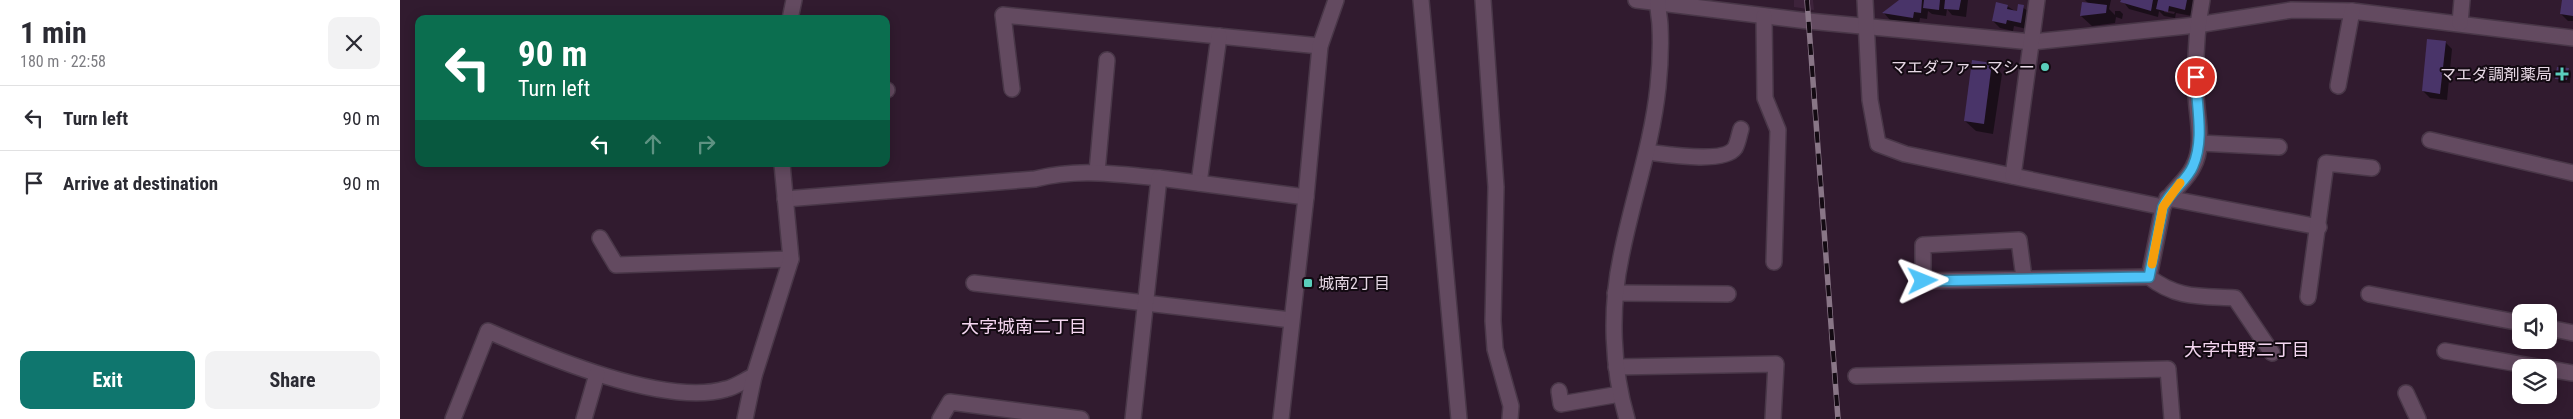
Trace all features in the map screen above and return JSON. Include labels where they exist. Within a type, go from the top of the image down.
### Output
[{"type":"street","points":[[791,15],[794,0]]},
{"type":"street","points":[[1281,419],[1306,197],[1320,46],[1336,0]]},
{"type":"street","points":[[1421,0],[1458,419]]},
{"type":"street","points":[[1483,0],[1496,187],[1493,321],[1496,349],[1511,406],[1510,419]]},
{"type":"street","points":[[1636,0],[1764,16],[2032,42],[2197,25],[2293,5],[2460,23],[2573,38]]},
{"type":"street","points":[[1865,0],[1870,100],[1878,144],[1905,154],[2013,176],[2319,227]]},
{"type":"street","points":[[2013,176],[2037,0]]},
{"type":"street","points":[[2149,277],[2165,202],[2193,167],[2200,143],[2196,94],[2197,25],[2202,0]]},
{"type":"street","points":[[2460,23],[2462,0]]},
{"type":"street","points":[[1628,419],[1620,394],[1616,367],[1616,293],[1620,258],[1647,152],[1658,87],[1660,26],[1658,2]]},
{"type":"street","points":[[2338,86],[2352,11]]},
{"type":"street","points":[[1012,89],[1003,16],[1320,46]]},
{"type":"street","points":[[1764,16],[1765,98],[1778,130],[1774,262]]},
{"type":"street","points":[[1199,183],[1218,36]]},
{"type":"street","points":[[1097,172],[1107,60]]},
{"type":"street","points":[[1647,152],[1710,157],[1726,154],[1735,149],[1741,129]]},
{"type":"street","points":[[2430,140],[2573,173]]},
{"type":"street","points":[[2200,143],[2279,148]]},
{"type":"street","points":[[2308,297],[2319,227],[2326,163],[2372,168]]},
{"type":"street","points":[[745,419],[754,376],[791,259],[782,167]]},
{"type":"street","points":[[785,199],[1035,179],[1061,172],[1097,172],[1159,178],[1306,197]]},
{"type":"street","points":[[1133,419],[1159,178]]},
{"type":"street","points":[[600,238],[616,265],[791,259]]},
{"type":"street","points":[[2024,278],[2019,240],[1923,245],[1923,281],[2149,277],[2162,287],[2184,296],[2234,298],[2272,353]]},
{"type":"street","points":[[974,283],[1291,320]]},
{"type":"street","points":[[1616,293],[1728,294]]},
{"type":"street","points":[[2369,294],[2512,321]]},
{"type":"street","points":[[453,419],[488,330],[532,350],[597,374],[665,390],[700,393],[726,389],[754,376]]},
{"type":"street","points":[[2557,330],[2573,333]]},
{"type":"street","points":[[2445,351],[2512,363]]},
{"type":"street","points":[[1616,367],[1776,364],[1773,419]]},
{"type":"street","points":[[1856,376],[2168,369],[2172,419]]},
{"type":"street","points":[[2557,370],[2573,373]]},
{"type":"street","points":[[584,419],[597,374]]},
{"type":"street","points":[[1558,391],[1561,404],[1620,394]]},
{"type":"street","points":[[2406,393],[2418,419]]},
{"type":"street","points":[[940,419],[950,402],[1081,419]]},
{"type":"shaded area","points":[[1794,0],[1813,0],[1814,10],[1794,7]]},
{"type":"building","points":[[1899,0],[1922,0],[1921,13],[1914,12],[1913,18],[1882,13]]},
{"type":"building","points":[[1924,0],[1940,0],[1939,10],[1923,8]]},
{"type":"building","points":[[1945,0],[1961,0],[1959,10],[1944,9]]},
{"type":"building","points":[[2121,0],[2153,0],[2151,11],[2120,2]]},
{"type":"building","points":[[2158,0],[2187,0],[2185,10],[2169,6],[2168,12],[2156,9]]},
{"type":"building","points":[[2562,0],[2573,0],[2573,16],[2560,14]]},
{"type":"building","points":[[1996,2],[2008,5],[2007,9],[2017,11],[2018,4],[2024,5],[2021,23],[2007,20],[2006,24],[1992,21]]},
{"type":"building","points":[[2082,2],[2107,5],[2106,13],[2080,16]]},
{"type":"building","points":[[2427,39],[2446,41],[2440,94],[2422,91]]},
{"type":"building","points":[[1972,60],[1992,63],[1984,124],[1964,121]]},
{"type":"building","name":"マエダ調剤薬局","points":[[2557,67],[2569,68],[2567,80],[2555,79]]},
{"type":"railway","points":[[1807,0],[1838,419]]},
{"type":"slow traffic","points":[[2152,264],[2163,207],[2167,198],[2180,183]]},
{"type":"place","name":"マエダファーマシー","points":[[2045,67]]},
{"type":"place","name":"マエダ調剤薬局","points":[[2562,74]]},
{"type":"place","name":"城南2丁目","points":[[1308,283]]},
{"type":"district","name":"大字城南二丁目","points":[[1024,327]]},
{"type":"district","name":"大字中野二丁目","points":[[2247,350]]},
{"type":"route","points":[[1923,281],[2149,277],[2163,207],[2167,198],[2193,167],[2200,143],[2196,77]]}]
